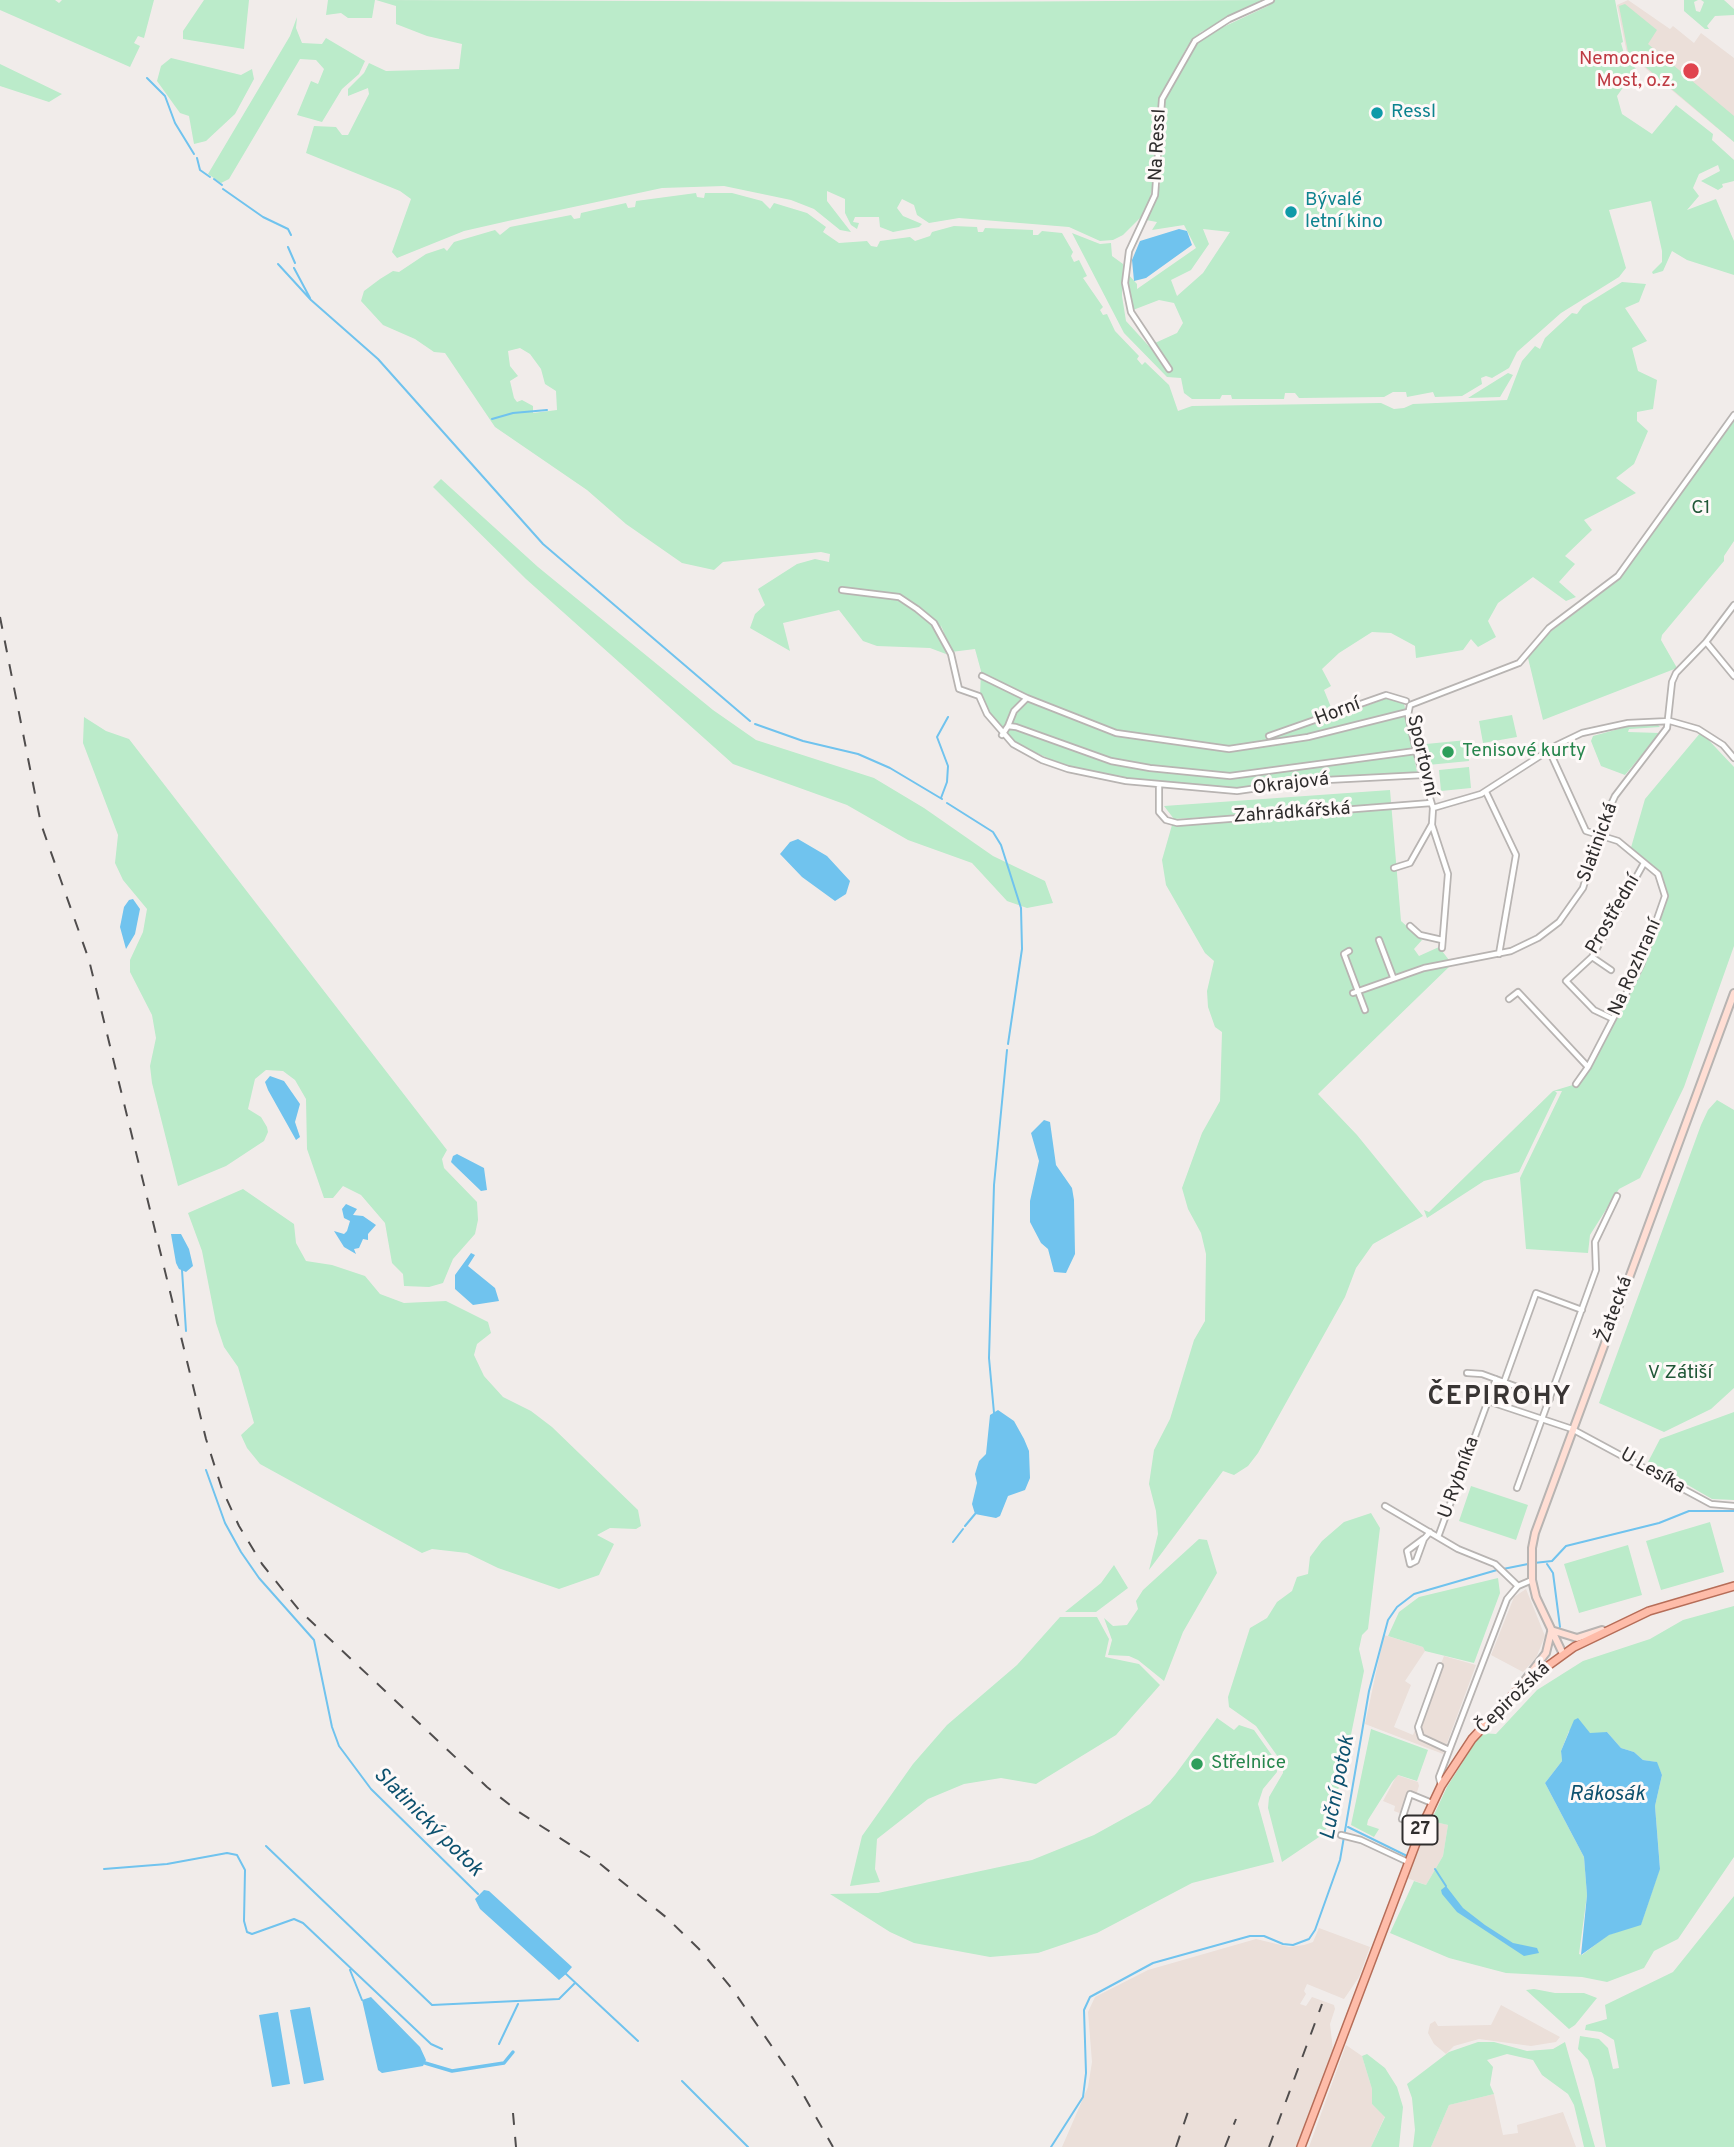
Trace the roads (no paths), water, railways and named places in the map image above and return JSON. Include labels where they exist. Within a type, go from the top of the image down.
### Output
[{"type":"main road","name":"Čepirožská","points":[[1301,2147],[1432,1803],[1477,1732],[1511,1695],[1563,1654],[1612,1627],[1649,1611],[1734,1586]]},
{"type":"street","name":"Na Ressl","points":[[1169,369],[1131,312],[1125,284],[1129,251],[1156,195],[1162,99],[1188,49],[1195,41],[1229,19],[1272,0]]},
{"type":"street","points":[[1408,703],[1519,663],[1549,628],[1618,576],[1734,415]]},
{"type":"street","points":[[842,590],[899,597],[934,623],[951,654],[959,689],[979,696],[987,714],[1002,735],[1014,711],[1027,698]]},
{"type":"street","points":[[1670,721],[1672,682],[1676,673],[1706,642],[1734,605]]},
{"type":"street","points":[[1706,642],[1734,676]]},
{"type":"street","points":[[982,676],[1027,698],[1116,733],[1229,749],[1307,737],[1408,712]]},
{"type":"street","name":"Horní","points":[[1269,736],[1386,695],[1408,703]]},
{"type":"street","name":"Sportovní","points":[[1394,869],[1409,863],[1432,824],[1432,806],[1416,751],[1408,703]]},
{"type":"street","name":"Sportovní","points":[[1432,806],[1486,792],[1549,750],[1582,733],[1603,727],[1670,721],[1705,732],[1734,758]]},
{"type":"street","name":"Slatinická","points":[[1355,992],[1424,968],[1499,955],[1538,938],[1568,912],[1589,872],[1598,835],[1615,796],[1670,721]]},
{"type":"street","points":[[1007,726],[1111,761],[1230,776],[1416,751]]},
{"type":"street","name":"Okrajová","points":[[1002,735],[1042,760],[1068,769],[1119,780],[1159,784],[1237,791],[1307,781],[1423,775]]},
{"type":"street","points":[[1549,750],[1584,827],[1598,835]]},
{"type":"street","name":"Zahrádkářská","points":[[1159,784],[1158,809],[1167,820],[1180,823],[1432,806]]},
{"type":"street","points":[[1486,792],[1516,855],[1499,955]]},
{"type":"street","points":[[1432,824],[1448,874],[1442,948]]},
{"type":"street","name":"Na Rozhraní","points":[[1576,1084],[1588,1068],[1641,965],[1665,901],[1664,883],[1644,863],[1618,841],[1598,835]]},
{"type":"street","name":"Prostřední","points":[[1613,1019],[1594,1010],[1564,983],[1592,957],[1644,863]]},
{"type":"street","points":[[1410,926],[1420,935],[1442,940]]},
{"type":"street","points":[[1379,940],[1394,977]]},
{"type":"street","points":[[1344,954],[1355,992],[1365,1010]]},
{"type":"street","points":[[1592,957],[1611,970]]},
{"type":"street","points":[[1508,999],[1520,990],[1588,1068]]},
{"type":"street","name":"Žatecká","points":[[1563,1654],[1532,1580],[1535,1533],[1734,993]]},
{"type":"street","points":[[1517,1488],[1595,1270],[1595,1242],[1617,1196]]},
{"type":"street","points":[[1504,1382],[1536,1293],[1582,1310]]},
{"type":"street","points":[[1467,1373],[1476,1372],[1550,1399]]},
{"type":"street","name":"U Rybníka","points":[[1438,1537],[1496,1379]]},
{"type":"street","name":"U Lesíka","points":[[1488,1401],[1572,1429],[1711,1504],[1734,1506]]},
{"type":"street","points":[[1385,1506],[1458,1549],[1495,1564],[1518,1586]]},
{"type":"street","points":[[1424,1539],[1416,1561],[1410,1564],[1406,1551],[1430,1532]]},
{"type":"street","points":[[1441,1786],[1439,1777],[1507,1599],[1518,1586],[1532,1580]]},
{"type":"street","points":[[1511,1695],[1546,1653],[1551,1630],[1577,1638],[1612,1627]]},
{"type":"street","points":[[1440,1666],[1418,1727],[1421,1737],[1449,1750]]},
{"type":"street","points":[[1402,1819],[1410,1794],[1432,1803]]},
{"type":"street","points":[[1341,1835],[1362,1840],[1408,1862]]},
{"type":"water","points":[[1179,229],[1187,231],[1192,245],[1146,278],[1134,281],[1132,260],[1140,241]]},
{"type":"water","points":[[798,839],[827,856],[850,881],[846,894],[835,901],[802,877],[780,854],[790,842]]},
{"type":"water","points":[[133,899],[140,909],[135,934],[126,949],[120,927],[124,907]]},
{"type":"water","points":[[270,1076],[284,1081],[300,1104],[295,1122],[300,1137],[296,1140],[268,1090],[265,1082]]},
{"type":"water","points":[[1044,1120],[1050,1122],[1056,1165],[1072,1188],[1074,1200],[1075,1254],[1066,1273],[1054,1272],[1048,1249],[1041,1243],[1030,1222],[1030,1201],[1039,1161],[1031,1133]]},
{"type":"water","points":[[457,1154],[484,1168],[487,1190],[481,1191],[451,1162]]},
{"type":"water","points":[[346,1204],[357,1209],[353,1215],[363,1216],[376,1225],[368,1234],[368,1240],[363,1239],[359,1248],[354,1249],[356,1254],[344,1247],[334,1231],[344,1234],[347,1231],[350,1221],[344,1218],[342,1209]]},
{"type":"water","points":[[171,1234],[181,1234],[189,1249],[193,1266],[186,1272],[179,1269],[176,1263]]},
{"type":"water","points":[[471,1253],[475,1255],[468,1266],[495,1288],[499,1301],[473,1305],[455,1289],[455,1275]]},
{"type":"water","points":[[998,1410],[1014,1421],[1024,1439],[1029,1451],[1030,1478],[1025,1490],[1008,1496],[1000,1516],[996,1518],[975,1514],[972,1504],[977,1483],[975,1474],[979,1461],[986,1454],[990,1415]]},
{"type":"water","name":"Rákosák","points":[[1578,1718],[1590,1733],[1607,1732],[1621,1748],[1634,1752],[1643,1760],[1657,1762],[1662,1775],[1655,1806],[1660,1869],[1641,1925],[1609,1935],[1581,1955],[1587,1895],[1584,1857],[1545,1783],[1562,1761],[1561,1751],[1574,1720]]},
{"type":"water","points":[[1446,1886],[1463,1908],[1485,1925],[1513,1943],[1537,1948],[1539,1953],[1524,1956],[1457,1912],[1442,1894],[1441,1890]]},
{"type":"water","points":[[484,1890],[489,1891],[572,1967],[566,1974],[559,1980],[480,1909],[475,1899]]},
{"type":"water","points":[[371,1997],[420,2047],[426,2060],[423,2066],[382,2073],[378,2070],[362,2000]]},
{"type":"water","points":[[310,2007],[324,2080],[304,2084],[290,2010]]},
{"type":"water","points":[[278,2012],[290,2084],[272,2087],[259,2015]]},
{"type":"waterway","points":[[147,78],[165,96],[175,123],[194,154]]},
{"type":"waterway","points":[[197,158],[200,170],[210,177]]},
{"type":"waterway","points":[[214,179],[222,185]]},
{"type":"waterway","points":[[223,189],[263,217],[288,229],[291,235]]},
{"type":"waterway","points":[[288,247],[295,263]]},
{"type":"waterway","points":[[278,264],[311,300],[378,359],[543,544],[750,721]]},
{"type":"waterway","points":[[294,268],[310,298]]},
{"type":"waterway","points":[[492,419],[513,413],[547,410]]},
{"type":"waterway","points":[[941,798],[947,782],[948,766],[937,737],[948,717]]},
{"type":"waterway","points":[[755,724],[803,741],[858,754],[890,768],[942,799]]},
{"type":"waterway","points":[[947,803],[993,832],[1001,845],[1021,908],[1022,949],[1008,1044]]},
{"type":"waterway","points":[[994,1413],[989,1358],[994,1185],[1007,1050]]},
{"type":"waterway","name":"Slatinický potok","points":[[182,1270],[186,1331]]},
{"type":"waterway","name":"Slatinický potok","points":[[206,1470],[225,1523],[241,1552],[259,1578],[314,1640],[332,1727],[339,1746],[371,1789],[478,1894]]},
{"type":"waterway","name":"Luční potok","points":[[1534,1563],[1552,1561],[1566,1546],[1659,1523],[1689,1511],[1734,1511]]},
{"type":"waterway","points":[[965,1526],[975,1514]]},
{"type":"waterway","points":[[953,1542],[963,1529]]},
{"type":"waterway","name":"Luční potok","points":[[1503,1569],[1528,1564]]},
{"type":"waterway","points":[[1547,1564],[1553,1573],[1560,1627]]},
{"type":"waterway","name":"Luční potok","points":[[1051,2147],[1083,2097],[1086,2073],[1084,2010],[1090,1997],[1153,1963],[1250,1936],[1264,1936],[1293,1945],[1309,1939],[1315,1930],[1340,1860],[1369,1691],[1388,1620],[1397,1607],[1414,1594],[1497,1570]]},
{"type":"waterway","points":[[1348,1827],[1407,1856]]},
{"type":"waterway","points":[[266,1846],[432,2005],[559,1999],[575,1983]]},
{"type":"waterway","points":[[104,1869],[167,1864],[227,1853],[237,1855],[245,1870],[244,1921],[247,1932],[252,1934],[294,1919],[303,1923],[431,2044],[442,2049]]},
{"type":"waterway","points":[[1435,1869],[1446,1886]]},
{"type":"waterway","points":[[350,1970],[362,2000]]},
{"type":"waterway","name":"Slatinický potok","points":[[565,1973],[638,2041]]},
{"type":"waterway","points":[[499,2044],[518,2004]]},
{"type":"waterway","points":[[425,2063],[452,2071],[504,2063],[513,2052]]},
{"type":"waterway","name":"Slatinický potok","points":[[682,2081],[748,2147]]},
{"type":"railway","points":[[0,617],[41,824],[89,960],[206,1439],[222,1489],[239,1526],[262,1564],[299,1610],[487,1787],[519,1812],[599,1863],[667,1918],[699,1949],[733,1990],[795,2080],[833,2147]]},
{"type":"railway","points":[[1269,2147],[1322,2004]]},
{"type":"railway","points":[[1176,2147],[1191,2103]]},
{"type":"railway","points":[[513,2113],[516,2147]]},
{"type":"railway","points":[[1225,2147],[1236,2119]]},
{"type":"place","name":"Nemocnice Most, o.z.","points":[[1691,71]]},
{"type":"place","name":"Ressl","points":[[1377,113]]},
{"type":"place","name":"Bývalé letní kino","points":[[1291,212]]},
{"type":"place","name":"Tenisové kurty","points":[[1448,752]]},
{"type":"place","name":"Střelnice","points":[[1197,1764]]},
{"type":"district","name":"ČEPIROHY","points":[[1500,1399]]},
{"type":"park label","name":"C1","points":[[1701,509]]},
{"type":"park label","name":"V Zátiší","points":[[1680,1374]]}]
